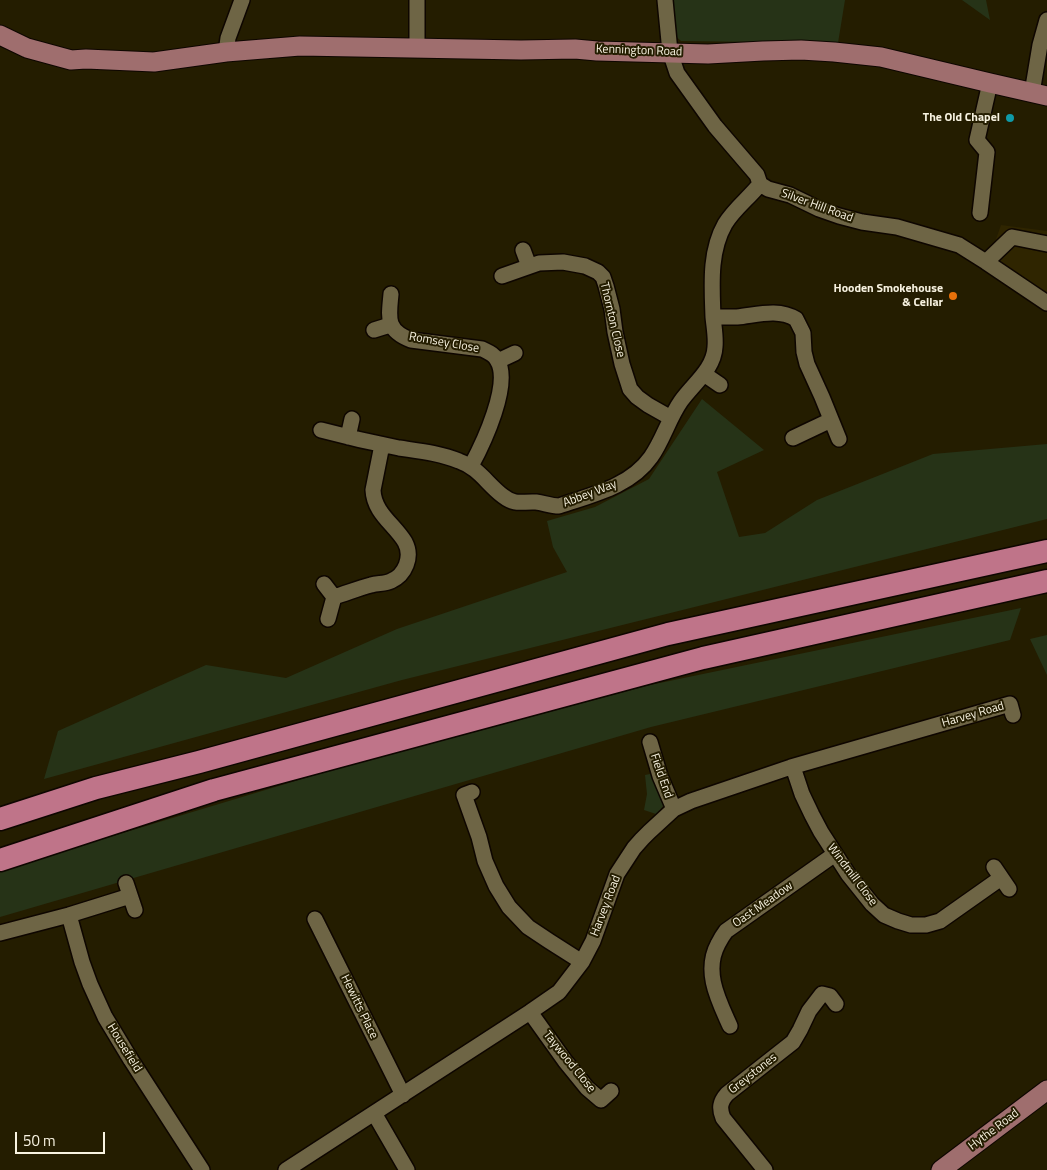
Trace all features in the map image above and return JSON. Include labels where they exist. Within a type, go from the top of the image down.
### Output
[{"type":"highway","points":[[0,819],[96,788],[199,762],[668,634],[1047,551]]},
{"type":"highway","points":[[0,860],[214,790],[703,658],[1044,582]]},
{"type":"main road","name":"Kennington Road","points":[[0,35],[27,48],[71,60],[154,62],[226,52],[300,46],[333,48],[575,49],[708,54],[762,50],[801,50],[882,57],[990,84],[1039,94]]},
{"type":"main road","name":"Hythe Road","points":[[948,1168],[1047,1090]]},
{"type":"street","points":[[226,52],[228,38],[242,0]]},
{"type":"street","points":[[417,0],[417,48]]},
{"type":"street","points":[[665,0],[670,52],[677,73],[714,126],[757,175],[764,187]]},
{"type":"street","points":[[1039,94],[1040,45],[1047,20]]},
{"type":"street","points":[[980,213],[987,152],[976,140],[990,84]]},
{"type":"street","name":"Silver Hill Road","points":[[764,187],[790,195],[839,216],[862,222],[897,227],[955,244],[986,262],[1047,303]]},
{"type":"street","name":"Abbey Way","points":[[321,430],[382,445],[446,456],[471,466],[503,496],[517,503],[534,502],[558,506],[607,490],[639,470],[651,458],[681,401],[704,374],[711,362],[715,348],[713,262],[716,246],[726,224],[737,209],[764,187]]},
{"type":"street","points":[[986,262],[1012,237],[1047,244]]},
{"type":"street","points":[[523,250],[529,266]]},
{"type":"street","name":"Thornton Close","points":[[502,276],[539,263],[563,262],[592,268],[602,276],[612,309],[622,364],[630,389],[648,405],[671,418]]},
{"type":"street","points":[[374,330],[390,325],[391,294]]},
{"type":"street","points":[[713,317],[736,317],[771,313],[783,314],[796,320],[803,333],[807,364],[839,439]]},
{"type":"street","name":"Romsey Close","points":[[390,325],[402,336],[411,340],[482,349],[492,354],[498,360]]},
{"type":"street","points":[[471,466],[491,423],[499,392],[501,371],[498,360],[515,353]]},
{"type":"street","points":[[704,374],[720,385]]},
{"type":"street","points":[[348,437],[352,419]]},
{"type":"street","points":[[794,438],[831,420]]},
{"type":"street","points":[[334,597],[372,585],[389,582],[399,576],[406,568],[409,555],[405,543],[383,516],[374,496],[373,490],[382,445]]},
{"type":"street","points":[[324,584],[334,597]]},
{"type":"street","points":[[328,619],[334,597]]},
{"type":"street","name":"Harvey Road","points":[[286,1170],[559,992],[582,962],[593,941],[617,874],[634,848],[674,809],[691,801],[792,768],[1010,704],[1013,715]]},
{"type":"street","name":"Field End","points":[[650,742],[660,776],[674,809]]},
{"type":"street","name":"Windmill Close","points":[[792,768],[812,815],[835,854],[872,904],[884,915],[911,925],[926,925],[940,921],[1001,878]]},
{"type":"street","points":[[472,792],[464,795],[485,860],[504,900],[528,927],[582,962]]},
{"type":"street","name":"Oast Meadow","points":[[730,1026],[711,978],[717,946],[726,931],[835,854]]},
{"type":"street","points":[[0,933],[69,915],[130,896]]},
{"type":"street","name":"Housefield","points":[[69,915],[85,969],[105,1017],[202,1170]]},
{"type":"street","name":"Hewitts Place","points":[[315,919],[403,1095]]},
{"type":"street","name":"Greystones","points":[[765,1170],[723,1118],[720,1105],[727,1094],[793,1042],[809,1011],[822,994],[830,996],[836,1004]]},
{"type":"street","name":"Taywood Close","points":[[530,1012],[586,1088],[601,1100],[611,1091]]},
{"type":"street","points":[[374,1113],[407,1170]]},
{"type":"shaded area","points":[[1001,225],[1047,231],[1047,298],[997,261],[995,242]]},
{"type":"green space","points":[[674,0],[845,0],[838,43],[681,41],[672,33]]},
{"type":"green space","points":[[962,0],[986,0],[990,20]]},
{"type":"green space","points":[[702,399],[764,450],[717,472],[739,537],[765,533],[817,500],[933,454],[1047,444],[1047,519],[402,680],[44,779],[58,731],[206,665],[286,678],[397,629],[567,572],[553,547],[547,521],[595,507],[649,479]]},
{"type":"green space","points":[[1021,608],[1010,640],[651,727],[0,917],[0,870],[325,772],[650,685]]},
{"type":"green space","points":[[1047,635],[1047,675],[1030,639]]},
{"type":"green space","points":[[653,774],[665,804],[656,814],[644,810],[647,794],[645,775]]},
{"type":"place","name":"The Old Chapel","points":[[1010,118]]},
{"type":"place","name":"Hooden Smokehouse & Cellar","points":[[953,296]]}]
